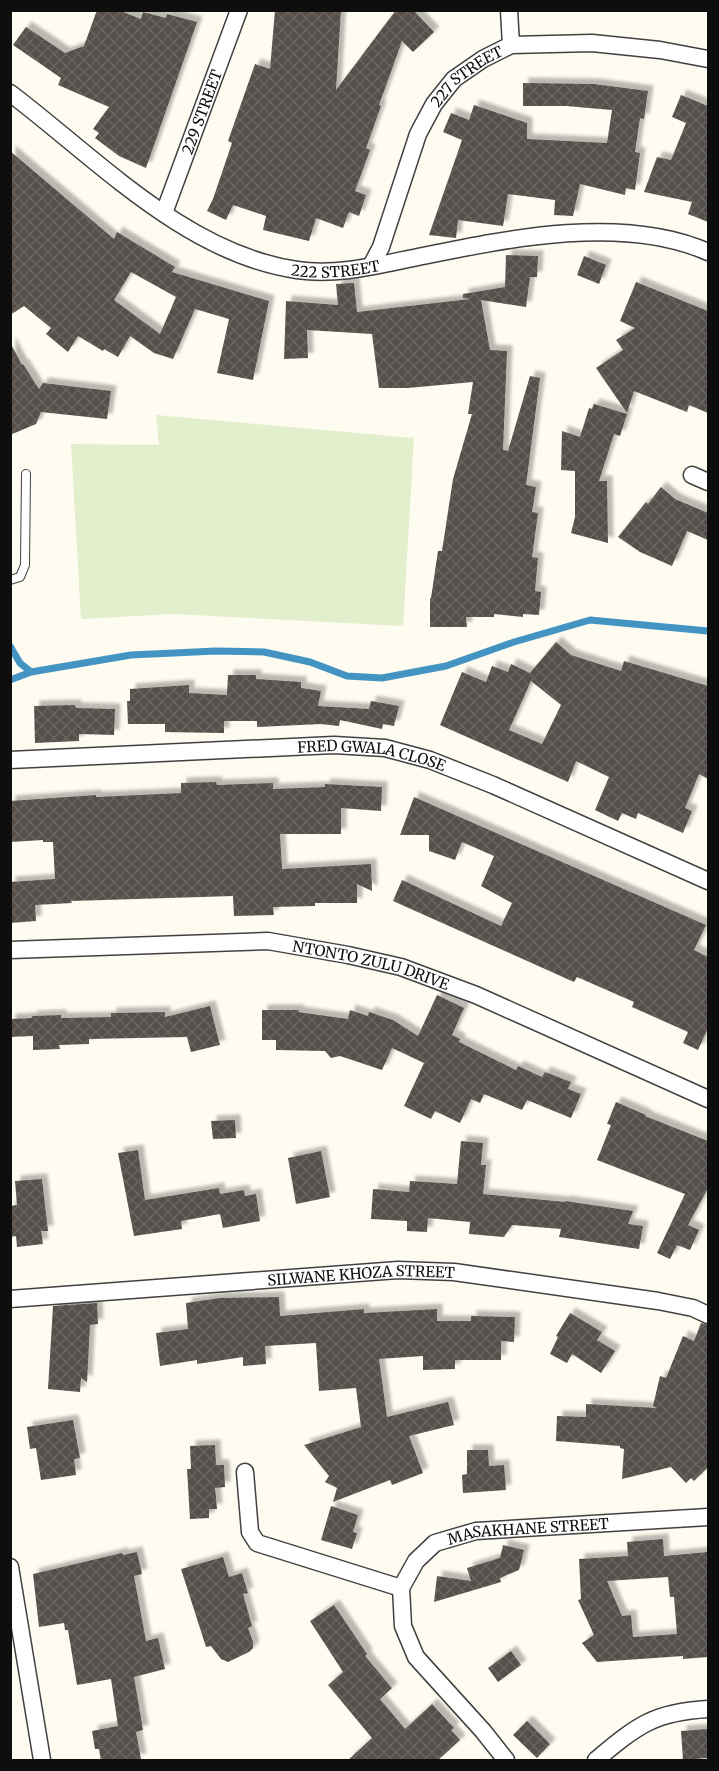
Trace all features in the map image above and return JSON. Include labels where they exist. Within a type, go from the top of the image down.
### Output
[{"type":"street","name":"229 STREET","points":[[164,213],[239,10]]},
{"type":"street","points":[[509,10],[511,45]]},
{"type":"street","name":"227 STREET","points":[[371,266],[381,248],[418,134],[434,104],[454,79],[483,59],[511,45],[592,44],[660,50],[708,59]]},
{"type":"street","name":"222 STREET","points":[[10,93],[126,187],[206,239],[251,259],[297,270],[341,272],[528,237],[595,233],[648,235],[708,252]]},
{"type":"street","points":[[692,475],[708,482]]},
{"type":"street","name":"FRED GWALA CLOSE","points":[[10,760],[334,745],[385,748],[430,760],[494,785],[708,881]]},
{"type":"street","name":"NTONTO ZULU DRIVE","points":[[10,950],[268,940],[401,966],[476,995],[708,1099]]},
{"type":"street","name":"SILWANE KHOZA STREET","points":[[10,1299],[398,1270],[454,1272],[658,1300],[693,1308],[708,1315]]},
{"type":"street","points":[[245,1472],[250,1532],[256,1543],[401,1588],[403,1626],[416,1657],[483,1731],[506,1761]]},
{"type":"street","name":"MASAKHANE STREET","points":[[401,1588],[416,1561],[435,1544],[476,1531],[708,1517]]},
{"type":"street","points":[[10,1567],[42,1761]]},
{"type":"street","points":[[596,1761],[633,1729],[663,1714],[708,1708]]},
{"type":"lane","points":[[10,580],[20,577],[25,565],[26,474]]},
{"type":"green space","points":[[156,415],[414,438],[403,626],[173,614],[81,619],[71,444],[159,445]]},
{"type":"building","points":[[97,10],[118,10],[141,19],[143,12],[166,18],[167,14],[197,22],[146,168],[119,156],[95,138],[99,133],[93,129],[109,107],[58,85],[61,78],[13,45],[26,27],[65,53],[84,46]]},
{"type":"building","points":[[275,10],[341,10],[336,90],[396,10],[413,10],[434,32],[413,52],[402,41],[379,105],[381,106],[366,148],[370,150],[355,191],[366,195],[359,216],[349,212],[343,228],[316,218],[309,241],[263,230],[266,216],[233,205],[226,220],[207,211],[232,143],[228,141],[255,64],[270,69]]},
{"type":"building","points":[[523,83],[594,84],[648,91],[644,119],[640,118],[635,152],[640,153],[635,190],[626,188],[625,195],[580,184],[573,216],[554,215],[555,200],[508,194],[503,226],[458,220],[456,238],[429,235],[462,140],[443,132],[451,113],[469,120],[474,105],[527,123],[527,139],[607,143],[612,110],[566,106],[523,106]]},
{"type":"building","points":[[681,95],[708,106],[708,222],[688,214],[692,202],[644,192],[657,157],[671,160],[686,123],[672,117]]},
{"type":"building","points":[[10,151],[114,239],[117,232],[175,267],[172,272],[269,301],[253,380],[217,373],[229,319],[195,309],[173,359],[154,353],[130,336],[118,357],[78,336],[68,352],[46,334],[51,328],[24,306],[10,315]],"holes":[[[131,272],[176,297],[160,334],[114,300]]]},
{"type":"building","points":[[506,255],[538,256],[537,277],[530,277],[526,307],[481,300],[490,350],[507,351],[503,450],[508,451],[530,376],[540,378],[526,485],[536,487],[532,512],[538,513],[532,557],[538,558],[535,591],[541,592],[539,615],[523,614],[523,617],[494,614],[494,617],[466,617],[467,627],[430,627],[430,598],[438,551],[442,551],[453,479],[472,414],[468,414],[473,382],[408,388],[379,388],[372,334],[307,330],[308,358],[284,359],[286,301],[338,305],[336,284],[354,283],[357,312],[470,299],[463,298],[463,294],[505,287]]},
{"type":"building","points":[[584,256],[606,265],[599,284],[577,275]]},
{"type":"building","points":[[636,282],[708,311],[708,413],[689,405],[687,412],[634,391],[627,413],[596,368],[623,350],[616,340],[635,328],[620,321]]},
{"type":"building","points":[[10,342],[22,365],[39,389],[43,383],[111,391],[107,419],[41,412],[36,424],[10,435]]},
{"type":"building","points":[[594,404],[627,414],[620,436],[614,434],[599,481],[607,481],[608,543],[571,533],[575,517],[575,471],[561,470],[562,431],[580,437],[589,408],[592,409]]},
{"type":"building","points":[[661,487],[675,499],[708,513],[708,540],[687,531],[672,566],[640,552],[618,537]]},
{"type":"building","points":[[556,642],[571,655],[621,671],[624,661],[708,686],[708,779],[699,774],[685,808],[692,811],[683,833],[638,813],[636,819],[622,813],[618,821],[595,810],[609,777],[576,761],[568,782],[440,725],[462,672],[486,682],[492,666],[508,672],[511,664],[530,673]],"holes":[[[531,681],[561,705],[542,744],[509,730]]]},
{"type":"building","points":[[228,675],[256,675],[256,679],[301,682],[301,688],[321,691],[318,706],[369,709],[371,701],[399,706],[394,726],[383,724],[382,729],[340,720],[339,726],[321,724],[257,727],[257,721],[224,721],[224,733],[165,732],[165,724],[128,724],[127,701],[130,701],[130,689],[189,685],[189,693],[227,695]]},
{"type":"building","points":[[75,705],[76,708],[115,709],[114,735],[79,734],[79,741],[35,743],[34,706]]},
{"type":"building","points":[[216,782],[217,785],[273,783],[273,789],[325,787],[325,784],[382,787],[381,811],[341,808],[341,834],[280,834],[282,869],[371,864],[372,891],[357,884],[357,903],[315,903],[315,906],[273,907],[274,915],[234,916],[233,896],[71,901],[72,903],[35,905],[36,921],[10,923],[10,882],[55,879],[53,842],[43,842],[43,840],[10,842],[10,801],[96,795],[96,797],[181,793],[181,783]]},
{"type":"building","points":[[414,797],[706,925],[694,950],[708,957],[708,1028],[698,1050],[683,1043],[688,1032],[632,1007],[634,1002],[577,977],[574,982],[393,901],[402,880],[501,926],[512,903],[481,886],[494,856],[462,842],[455,860],[429,851],[429,835],[400,835]]},
{"type":"building","points":[[437,995],[464,1008],[452,1035],[460,1039],[459,1042],[516,1070],[518,1066],[542,1077],[545,1072],[571,1082],[568,1089],[581,1094],[571,1118],[527,1100],[522,1110],[484,1094],[480,1103],[471,1099],[460,1123],[435,1111],[431,1119],[404,1106],[424,1063],[392,1048],[382,1070],[340,1056],[331,1058],[325,1051],[276,1050],[276,1040],[262,1040],[262,1010],[299,1010],[298,1012],[348,1019],[350,1010],[368,1016],[369,1012],[393,1020],[418,1036]]},
{"type":"building","points":[[210,1006],[220,1045],[191,1052],[187,1037],[89,1039],[89,1044],[59,1045],[60,1049],[33,1050],[33,1036],[10,1037],[10,1019],[61,1015],[61,1018],[111,1017],[111,1013],[165,1012],[165,1017]]},
{"type":"building","points":[[616,1102],[708,1141],[708,1188],[688,1225],[699,1230],[690,1250],[677,1245],[670,1259],[657,1253],[685,1194],[597,1160],[611,1125],[607,1124]]},
{"type":"building","points":[[235,1120],[236,1138],[213,1139],[211,1121]]},
{"type":"building","points":[[461,1141],[483,1143],[481,1165],[486,1165],[483,1194],[565,1201],[633,1211],[628,1224],[643,1226],[639,1249],[559,1237],[561,1229],[512,1225],[504,1237],[469,1234],[470,1222],[428,1218],[427,1232],[407,1231],[407,1221],[371,1219],[373,1189],[409,1192],[410,1181],[457,1184]]},
{"type":"building","points":[[138,1150],[145,1200],[219,1188],[220,1194],[244,1190],[245,1196],[256,1194],[260,1221],[223,1228],[220,1214],[181,1221],[182,1229],[134,1236],[118,1153]]},
{"type":"building","points":[[321,1151],[330,1197],[296,1204],[288,1158]]},
{"type":"building","points":[[42,1179],[48,1231],[41,1231],[43,1244],[17,1247],[16,1236],[10,1237],[10,1206],[17,1205],[15,1181]]},
{"type":"building","points":[[279,1297],[280,1316],[364,1309],[364,1313],[437,1309],[437,1321],[471,1321],[471,1316],[515,1317],[514,1342],[501,1341],[501,1360],[455,1360],[455,1369],[423,1370],[423,1356],[379,1359],[387,1417],[448,1402],[454,1425],[409,1436],[423,1473],[392,1485],[390,1480],[333,1502],[337,1488],[325,1482],[329,1476],[304,1445],[361,1427],[356,1388],[319,1391],[316,1343],[265,1346],[266,1364],[243,1366],[243,1357],[197,1364],[197,1360],[160,1366],[156,1333],[188,1329],[186,1303],[220,1298]]},
{"type":"building","points":[[97,1303],[98,1324],[90,1325],[87,1382],[81,1378],[80,1392],[48,1389],[53,1306]]},
{"type":"building","points":[[570,1313],[602,1332],[597,1340],[615,1351],[601,1373],[572,1354],[567,1363],[550,1354],[558,1337],[556,1336]]},
{"type":"building","points":[[701,1323],[708,1325],[708,1467],[694,1481],[691,1478],[686,1483],[671,1467],[622,1479],[624,1449],[620,1446],[556,1441],[557,1416],[586,1417],[586,1404],[657,1408],[653,1406],[660,1376],[666,1378],[683,1336],[694,1341]]},
{"type":"building","points":[[73,1420],[80,1458],[74,1459],[76,1475],[41,1480],[36,1448],[30,1449],[27,1427]]},
{"type":"building","points":[[215,1445],[216,1465],[224,1465],[225,1487],[215,1488],[217,1509],[209,1509],[209,1518],[190,1519],[187,1469],[191,1469],[190,1446]]},
{"type":"building","points":[[467,1450],[488,1450],[489,1466],[504,1465],[506,1490],[463,1493],[462,1475],[467,1474]]},
{"type":"building","points":[[331,1506],[358,1515],[353,1532],[357,1533],[352,1549],[321,1540]]},
{"type":"building","points":[[663,1539],[664,1556],[708,1552],[708,1657],[683,1659],[683,1656],[597,1662],[582,1643],[594,1635],[578,1600],[581,1599],[579,1559],[628,1556],[627,1542]],"holes":[[[668,1577],[670,1597],[674,1597],[677,1634],[633,1637],[631,1615],[622,1616],[607,1581]]]},
{"type":"building","points":[[503,1545],[524,1550],[519,1570],[500,1578],[501,1582],[434,1602],[437,1576],[471,1581],[467,1568],[500,1558]]},
{"type":"building","points":[[137,1552],[142,1574],[134,1576],[146,1641],[158,1638],[165,1669],[134,1677],[143,1730],[136,1732],[141,1759],[101,1761],[99,1749],[95,1749],[92,1731],[118,1726],[111,1679],[77,1685],[68,1630],[65,1630],[64,1623],[39,1627],[33,1574],[122,1553],[123,1555]]},
{"type":"building","points":[[223,1557],[229,1577],[242,1573],[248,1593],[243,1594],[252,1626],[248,1628],[253,1642],[253,1648],[249,1652],[228,1662],[221,1659],[211,1646],[206,1647],[181,1569]]},
{"type":"building","points":[[334,1605],[367,1654],[365,1656],[392,1688],[380,1699],[405,1729],[432,1704],[454,1728],[451,1730],[460,1740],[437,1761],[347,1761],[372,1738],[328,1685],[343,1672],[310,1621]]},
{"type":"building","points":[[511,1651],[521,1665],[498,1682],[488,1668]]},
{"type":"building","points":[[527,1721],[550,1744],[537,1758],[513,1735]]},
{"type":"building","points":[[708,1729],[708,1758],[683,1760],[681,1731]]},
{"type":"waterway","points":[[10,680],[31,672],[131,655],[216,651],[264,652],[310,662],[347,676],[382,678],[446,666],[514,642],[590,620],[708,631]]},
{"type":"waterway","points":[[10,646],[20,663],[31,672]]}]
